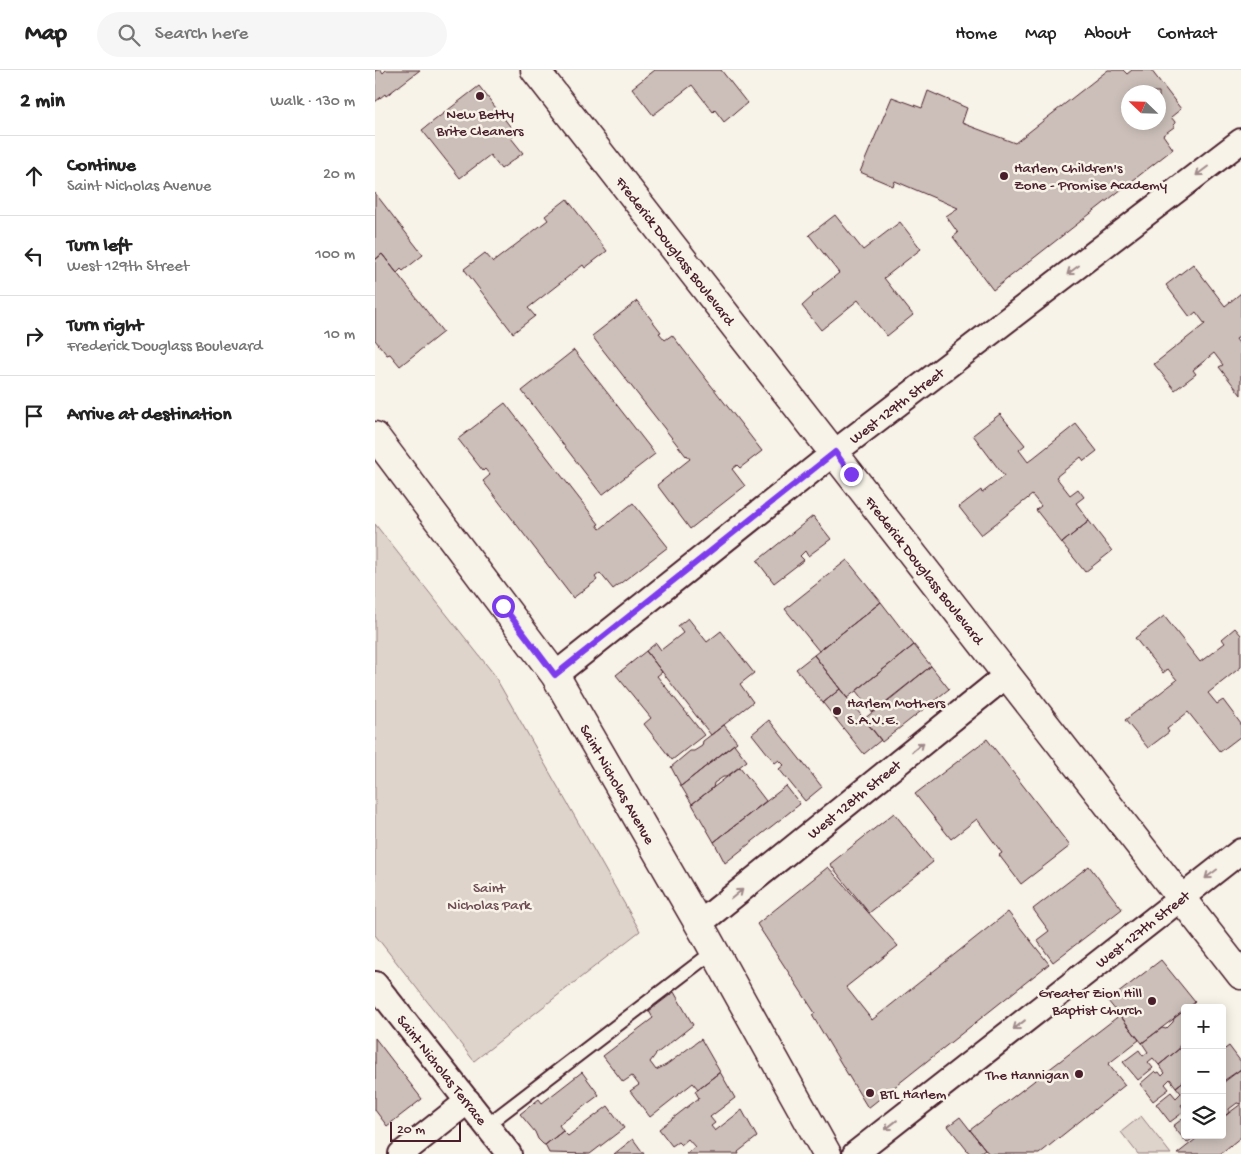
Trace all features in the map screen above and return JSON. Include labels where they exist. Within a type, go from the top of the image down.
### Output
[{"type":"main road","name":"Frederick Douglass Boulevard","points":[[535,70],[1241,974]]},
{"type":"main road","name":"Saint Nicholas Avenue","points":[[375,436],[555,675],[714,950],[827,1154]]},
{"type":"street","name":"West 129th Street","points":[[555,675],[835,452],[1241,141]]},
{"type":"street","name":"West 128th Street","points":[[699,924],[1008,674]]},
{"type":"street","name":"West 127th Street","points":[[855,1154],[1241,851]]},
{"type":"street","name":"Saint Nicholas Terrace","points":[[375,984],[509,1154]]},
{"type":"street","points":[[401,1154],[468,1101]]},
{"type":"lane","points":[[487,1125],[714,950]]},
{"type":"green space","name":"Saint Nicholas Park","points":[[375,524],[493,673],[640,931],[474,1061],[375,935]]},
{"type":"green space","points":[[1141,1116],[1171,1154],[1138,1154],[1121,1132]]},
{"type":"building","points":[[375,70],[381,70],[383,73],[386,70],[420,70],[375,102]]},
{"type":"building","points":[[655,70],[721,70],[747,103],[724,122],[715,110],[713,112],[692,85],[653,115],[632,88]]},
{"type":"building","name":"Harlem Children's Zone - Promise Academy","points":[[1108,70],[1123,70],[1127,74],[1132,70],[1151,70],[1163,85],[1121,85],[1121,130],[1166,130],[1166,90],[1181,109],[1171,117],[1175,122],[1174,127],[1163,135],[1173,149],[993,290],[953,237],[958,233],[946,216],[958,208],[895,181],[893,186],[860,172],[892,97],[922,108],[928,91],[967,108],[962,123],[1015,143]]},
{"type":"building","points":[[479,86],[516,134],[511,138],[523,153],[501,169],[490,155],[460,178],[422,130]]},
{"type":"building","points":[[375,193],[423,255],[403,271],[401,269],[397,273],[382,254],[375,260]]},
{"type":"building","points":[[567,199],[607,251],[585,268],[583,265],[528,308],[535,316],[513,333],[464,269],[485,253],[493,262],[548,220],[545,216]]},
{"type":"building","points":[[835,215],[863,250],[900,222],[921,249],[884,278],[913,315],[887,336],[858,300],[821,330],[802,306],[812,295],[839,273],[809,235]]},
{"type":"building","points":[[382,254],[443,332],[400,366],[390,354],[387,355],[375,340],[375,260]]},
{"type":"building","points":[[1193,264],[1225,306],[1241,293],[1241,336],[1236,339],[1241,346],[1241,395],[1219,367],[1223,365],[1214,353],[1193,370],[1196,374],[1175,390],[1154,364],[1205,324],[1196,312],[1190,317],[1166,285]]},
{"type":"building","points":[[637,301],[665,340],[672,335],[762,451],[740,468],[737,465],[732,469],[745,486],[690,529],[657,485],[690,459],[592,336]]},
{"type":"building","points":[[574,350],[655,454],[602,495],[522,391]]},
{"type":"building","points":[[505,403],[599,524],[597,525],[600,529],[633,503],[668,547],[613,589],[600,573],[595,577],[597,580],[573,598],[483,481],[490,475],[485,469],[483,471],[458,439]]},
{"type":"building","points":[[1000,414],[1025,445],[1019,450],[1028,462],[1076,424],[1097,451],[1084,461],[1081,457],[1056,477],[1070,495],[1078,489],[1084,497],[1076,503],[1089,521],[1062,543],[1036,510],[1041,506],[1032,495],[981,535],[959,507],[981,490],[982,493],[1004,476],[973,435]]},
{"type":"building","points":[[813,516],[831,539],[808,556],[805,551],[800,556],[804,560],[774,583],[757,561]]},
{"type":"building","points":[[1089,521],[1112,551],[1085,572],[1062,543]]},
{"type":"building","points":[[847,560],[881,602],[819,651],[785,609]]},
{"type":"building","points":[[881,602],[914,645],[847,698],[814,655]]},
{"type":"building","points":[[1164,616],[1200,662],[1225,643],[1222,639],[1235,628],[1241,635],[1241,667],[1208,693],[1217,704],[1223,700],[1241,724],[1241,736],[1220,752],[1188,712],[1167,729],[1169,732],[1148,748],[1125,720],[1177,680],[1168,669],[1163,673],[1135,638]]},
{"type":"building","points":[[688,618],[707,642],[721,631],[754,673],[740,684],[753,702],[711,735],[646,651],[656,643],[661,650],[683,633],[678,626]]},
{"type":"building","points":[[914,645],[931,666],[873,713],[856,691]]},
{"type":"building","points":[[646,651],[662,672],[657,676],[704,735],[672,760],[644,724],[651,718],[616,675]]},
{"type":"building","points":[[814,655],[840,689],[823,703],[796,669]]},
{"type":"building","points":[[931,666],[949,689],[882,742],[864,719]]},
{"type":"building","points":[[840,689],[881,740],[864,754],[823,703]]},
{"type":"building","points":[[769,720],[822,787],[805,801],[779,769],[784,765],[779,760],[775,763],[752,734]]},
{"type":"building","points":[[724,725],[737,742],[681,786],[671,767],[690,751],[694,751],[702,746],[703,741]]},
{"type":"building","points":[[987,739],[1070,846],[1021,884],[999,855],[1002,853],[977,819],[951,839],[915,794]]},
{"type":"building","points":[[734,744],[747,761],[726,777],[714,783],[713,788],[692,804],[681,786]]},
{"type":"building","points":[[740,767],[766,801],[714,842],[692,804]]},
{"type":"building","points":[[786,786],[800,804],[725,863],[714,842]]},
{"type":"building","points":[[894,813],[933,862],[869,913],[830,864]]},
{"type":"building","points":[[1089,866],[1122,909],[1053,962],[1037,940],[1049,931],[1033,909]]},
{"type":"building","points":[[828,867],[898,946],[846,987],[872,1020],[1008,912],[1049,964],[868,1108],[812,1015],[815,1013],[757,924]]},
{"type":"building","name":"Greater Zion Hill Baptist Church","points":[[1161,960],[1195,1002],[1193,1004],[1181,1004],[1181,1013],[1142,1043],[1108,1001]]},
{"type":"building","points":[[674,992],[693,1025],[656,1054],[650,1062],[656,1070],[666,1065],[701,1039],[720,1072],[698,1089],[693,1083],[650,1117],[630,1091],[639,1085],[632,1076],[623,1082],[603,1056],[653,1018],[649,1011]]},
{"type":"building","points":[[1181,1013],[1181,1044],[1179,1049],[1159,1065],[1153,1058],[1148,1062],[1153,1068],[1138,1080],[1123,1062],[1139,1050],[1143,1056],[1148,1052],[1142,1043],[1162,1028],[1166,1029],[1173,1022],[1174,1018]]},
{"type":"building","name":"The Hannigan","points":[[1120,1015],[1139,1040],[1108,1064],[1125,1085],[1039,1154],[989,1154],[970,1130]]},
{"type":"building","points":[[375,1038],[422,1099],[387,1126],[375,1110]]},
{"type":"building","points":[[1229,1046],[1241,1062],[1241,1069],[1226,1079],[1226,1049]]},
{"type":"building","points":[[1179,1049],[1181,1050],[1181,1083],[1176,1087],[1170,1079],[1165,1084],[1169,1089],[1153,1101],[1140,1084],[1155,1071],[1159,1072],[1162,1076],[1165,1073],[1159,1065]]},
{"type":"building","points":[[1241,1069],[1241,1104],[1237,1103],[1229,1109],[1229,1113],[1226,1115],[1226,1094],[1226,1080]]},
{"type":"building","points":[[582,1072],[599,1095],[559,1125],[563,1131],[545,1145],[543,1144],[520,1114],[539,1099],[542,1103]]},
{"type":"building","points":[[720,1072],[735,1098],[710,1117],[715,1123],[711,1126],[715,1131],[742,1110],[757,1137],[738,1152],[739,1154],[686,1154],[695,1147],[688,1139],[681,1145],[678,1142],[672,1146],[659,1129],[699,1098],[695,1091]]},
{"type":"building","points":[[1181,1083],[1181,1093],[1176,1087]]},
{"type":"building","points":[[1171,1092],[1176,1098],[1181,1093],[1181,1114],[1170,1122],[1156,1104]]},
{"type":"building","points":[[1241,1104],[1241,1137],[1220,1154],[1177,1154],[1196,1139],[1226,1139],[1226,1115]]},
{"type":"building","points":[[608,1106],[624,1128],[590,1154],[549,1153],[545,1145],[563,1131],[568,1136]]},
{"type":"building","points":[[960,1117],[985,1149],[978,1154],[970,1154],[948,1126]]},
{"type":"building","points":[[1181,1120],[1181,1136],[1173,1126]]},
{"type":"building","points":[[633,1139],[644,1154],[614,1154]]},
{"type":"building","points":[[1184,1139],[1192,1139],[1187,1143]]},
{"type":"place","name":"New Betty Brite Cleaners","points":[[480,96]]},
{"type":"place","name":"Harlem Children's Zone - Promise Academy","points":[[1004,176]]},
{"type":"place","name":"Harlem Mothers S.A.V.E.","points":[[837,711]]},
{"type":"place","name":"Greater Zion Hill Baptist Church","points":[[1152,1001]]},
{"type":"place","name":"The Hannigan","points":[[1079,1074]]},
{"type":"place","name":"BTL Harlem","points":[[870,1093]]},
{"type":"route","points":[[503,606],[555,675],[835,452],[851,474]]}]
